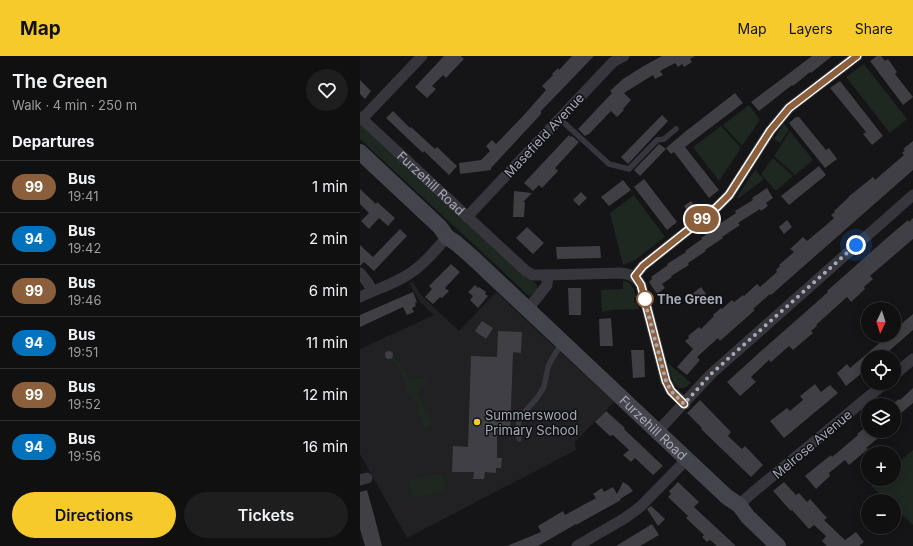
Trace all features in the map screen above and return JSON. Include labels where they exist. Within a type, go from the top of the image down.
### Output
[{"type":"street","points":[[361,118],[422,56]]},
{"type":"street","name":"Masefield Avenue","points":[[467,217],[613,62],[624,56]]},
{"type":"street","points":[[684,404],[671,391],[666,381],[641,285],[635,276],[643,266],[717,207],[729,195],[770,131],[789,108],[857,56]]},
{"type":"street","name":"Furzehill Road","points":[[361,118],[526,272],[533,275],[620,273],[635,276]]},
{"type":"street","name":"Furzehill Road","points":[[360,152],[440,227],[447,237],[471,256],[727,497],[740,505],[748,517],[778,546]]},
{"type":"street","points":[[657,432],[711,374],[913,195]]},
{"type":"street","points":[[360,297],[415,270],[447,237]]},
{"type":"street","points":[[360,273],[372,291]]},
{"type":"street","points":[[528,309],[546,285],[548,275]]},
{"type":"street","points":[[901,369],[913,360]]},
{"type":"street","name":"Melrose Avenue","points":[[740,505],[877,390]]},
{"type":"street","points":[[577,546],[640,508],[686,459]]},
{"type":"lane","points":[[560,119],[610,164],[629,169],[657,140],[664,139],[676,129]]},
{"type":"lane","points":[[519,439],[519,418],[537,398],[544,387],[548,367],[563,343]]},
{"type":"shaded area","points":[[864,64],[907,119],[890,133],[846,77]]},
{"type":"shaded area","points":[[749,105],[760,120],[742,146],[723,125]]},
{"type":"shaded area","points":[[360,123],[537,285],[537,290],[529,296],[360,139]]},
{"type":"shaded area","points":[[784,124],[789,130],[780,143],[774,139]]},
{"type":"shaded area","points":[[721,126],[741,148],[719,181],[693,147]]},
{"type":"shaded area","points":[[790,131],[813,160],[795,175],[774,156]]},
{"type":"shaded area","points":[[772,159],[774,159],[793,176],[777,190],[775,190],[761,174]]},
{"type":"shaded area","points":[[755,170],[764,179],[739,198],[737,197]]},
{"type":"shaded area","points":[[634,195],[665,237],[635,260],[623,265],[610,213]]},
{"type":"shaded area","name":"Summerswood Primary School","points":[[412,281],[422,296],[459,331],[496,292],[614,402],[575,442],[576,450],[407,538],[360,454],[360,349],[434,315],[419,301],[409,283]]},
{"type":"shaded area","points":[[623,281],[631,284],[636,297],[634,298],[635,303],[637,303],[639,309],[611,310],[602,312],[601,290],[623,289]]},
{"type":"shaded area","points":[[395,357],[410,378],[424,379],[427,382],[417,393],[433,423],[426,427],[421,421],[425,417],[419,416],[419,409],[413,398],[409,396],[407,392],[405,381],[395,364],[392,362],[392,359]]},
{"type":"shaded area","points":[[668,363],[691,383],[686,387],[677,387],[672,379]]},
{"type":"shaded area","points":[[913,450],[913,525],[901,514],[901,494],[880,494],[871,486],[901,486],[901,460]]},
{"type":"shaded area","points":[[442,473],[446,490],[412,498],[408,481]]},
{"type":"building","points":[[444,56],[461,56],[464,59],[446,78],[443,75],[432,86],[436,89],[427,98],[415,87]]},
{"type":"building","points":[[572,56],[594,56],[541,111],[541,114],[491,168],[491,170],[460,174],[459,163],[481,160],[490,151],[486,146],[492,140],[496,144],[523,116],[546,90],[542,86],[558,68],[559,70]]},
{"type":"building","points":[[662,56],[695,56],[690,59],[692,62],[684,67],[682,64],[678,67],[675,63],[660,71],[663,75],[655,79],[653,75],[624,93],[631,100],[617,117],[611,111],[588,135],[585,136],[578,129],[612,93],[610,91],[623,79]]},
{"type":"building","points":[[812,56],[832,56],[759,111],[751,102]]},
{"type":"building","points":[[877,56],[881,56],[885,61],[888,59],[897,72],[895,74],[913,97],[903,105],[870,61]]},
{"type":"building","points":[[360,80],[371,91],[365,99],[360,94]]},
{"type":"building","points":[[840,81],[883,136],[872,145],[863,134],[866,132],[830,88]]},
{"type":"building","points":[[735,93],[743,103],[685,147],[719,190],[709,198],[674,152],[671,154],[666,148]]},
{"type":"building","points":[[393,111],[410,128],[411,127],[435,149],[437,147],[457,166],[449,175],[386,118]]},
{"type":"building","points":[[662,115],[668,121],[628,164],[621,157]]},
{"type":"building","points":[[796,117],[799,117],[826,150],[829,148],[837,159],[825,168],[789,123]]},
{"type":"building","points":[[569,135],[579,142],[555,168],[558,171],[542,188],[539,185],[533,191],[524,183]]},
{"type":"building","points":[[913,141],[913,170],[771,295],[770,294],[753,309],[755,310],[720,341],[718,338],[697,357],[700,360],[687,375],[677,367],[693,349],[685,341],[689,338],[688,336],[699,327],[701,329],[714,316],[713,315],[732,300],[734,302],[743,295],[744,296],[757,284],[760,287],[777,272],[776,270],[780,266],[779,265],[794,252],[790,249],[803,237],[807,241],[825,226],[834,218],[831,215],[835,212],[834,211],[848,197],[873,177],[875,180],[904,155],[902,153],[905,150],[903,149]]},
{"type":"building","points":[[659,144],[666,149],[640,176],[634,170]]},
{"type":"building","points":[[819,166],[826,175],[789,205],[781,196]]},
{"type":"building","points":[[644,179],[677,222],[667,230],[634,187]]},
{"type":"building","points":[[623,180],[631,190],[609,206],[601,197]]},
{"type":"building","points":[[767,188],[773,198],[766,203],[768,206],[761,211],[760,209],[738,223],[740,225],[688,263],[689,265],[671,276],[672,277],[662,284],[665,288],[657,294],[649,282],[652,279],[651,277],[668,265],[667,264],[686,252],[685,251],[702,239],[701,238],[736,213],[735,211],[753,200],[752,198]]},
{"type":"building","points":[[360,189],[376,204],[377,202],[395,218],[388,226],[379,218],[369,229],[361,221],[369,213],[360,204]]},
{"type":"building","points":[[514,191],[532,193],[523,202],[525,202],[524,217],[513,217]]},
{"type":"building","points":[[581,192],[587,198],[579,206],[573,200]]},
{"type":"building","points":[[691,201],[696,208],[689,213],[684,206]]},
{"type":"building","points":[[913,218],[913,239],[870,276],[873,279],[864,287],[865,289],[851,302],[847,297],[816,325],[817,326],[811,331],[813,333],[793,350],[789,346],[771,362],[769,360],[751,377],[756,382],[740,396],[727,382],[888,237],[908,220],[909,222]]},
{"type":"building","points":[[787,220],[792,227],[784,234],[779,227]]},
{"type":"building","points":[[527,227],[544,243],[533,254],[516,238]]},
{"type":"building","points":[[400,229],[407,236],[374,271],[364,262],[360,266],[360,245],[373,257]]},
{"type":"building","points":[[600,246],[601,258],[557,259],[556,247]]},
{"type":"building","points":[[451,264],[460,272],[445,288],[449,291],[433,304],[425,297],[432,289],[429,286]]},
{"type":"building","points":[[475,285],[486,292],[485,294],[488,296],[478,308],[470,300],[473,296],[468,292]]},
{"type":"building","points":[[701,287],[706,294],[698,301],[692,294]]},
{"type":"building","points":[[568,288],[581,288],[581,315],[569,315]]},
{"type":"building","points":[[413,292],[417,302],[415,303],[416,306],[412,308],[414,312],[407,315],[403,307],[360,327],[360,315]]},
{"type":"building","points":[[913,314],[913,330],[901,340],[901,324]]},
{"type":"building","points":[[611,318],[613,346],[600,346],[599,319]]},
{"type":"building","points":[[482,321],[493,328],[486,339],[475,331]]},
{"type":"building","points":[[498,331],[522,332],[521,353],[513,352],[510,435],[497,434],[497,458],[502,458],[501,468],[496,468],[496,473],[485,472],[484,479],[473,479],[474,472],[452,472],[453,446],[468,447],[471,356],[497,357]]},
{"type":"building","points":[[881,342],[899,342],[890,350],[871,350]]},
{"type":"building","points":[[631,350],[644,350],[645,377],[633,378]]},
{"type":"building","points":[[387,351],[391,351],[393,355],[391,359],[387,359],[385,357],[385,353]]},
{"type":"building","points":[[861,359],[861,374],[846,386],[837,373],[847,364],[850,368]]},
{"type":"building","points":[[815,384],[821,392],[830,385],[838,393],[784,438],[770,421],[787,408],[790,411],[803,400],[800,396]]},
{"type":"building","points":[[913,388],[913,403],[901,413],[901,399]]},
{"type":"building","points":[[700,400],[731,432],[728,436],[742,449],[745,446],[763,465],[751,477],[701,429],[702,428],[687,413]]},
{"type":"building","points":[[606,411],[663,466],[653,475],[635,458],[631,462],[623,455],[629,450],[613,435],[610,436],[595,422]]},
{"type":"building","points":[[861,431],[861,438],[878,438],[868,446],[861,446],[861,455],[849,465],[845,460],[829,473],[830,476],[816,489],[805,476],[831,455],[832,457],[858,435],[857,434]]},
{"type":"building","points":[[623,482],[633,491],[620,499],[621,500],[538,546],[507,546],[541,532],[538,526],[563,511],[565,515],[596,498],[593,494],[602,488],[604,492],[613,487],[617,494]]},
{"type":"building","points":[[678,482],[699,502],[694,507],[736,546],[717,546],[710,540],[707,542],[702,537],[704,535],[686,518],[688,516],[668,497],[671,494],[669,491]]},
{"type":"building","points":[[784,482],[796,495],[799,493],[807,502],[810,499],[827,518],[824,520],[845,540],[856,532],[864,542],[859,546],[827,546],[822,541],[826,536],[814,525],[809,529],[773,491]]},
{"type":"building","points":[[367,490],[382,546],[365,546],[360,529],[360,492]]},
{"type":"building","points":[[651,506],[665,519],[658,526],[647,509]]},
{"type":"building","points":[[652,524],[659,535],[640,546],[616,546]]},
{"type":"bus line","name":"99","points":[[684,404],[671,391],[666,381],[641,285],[635,276],[643,266],[717,207],[729,195],[770,131],[789,108],[857,56]]},
{"type":"place","name":"The Green","points":[[645,299]]},
{"type":"place","name":"Summerswood Primary School","points":[[477,422]]},
{"type":"route","points":[[645,299],[644,298],[666,381],[671,391],[684,404],[711,374],[856,245]]}]
